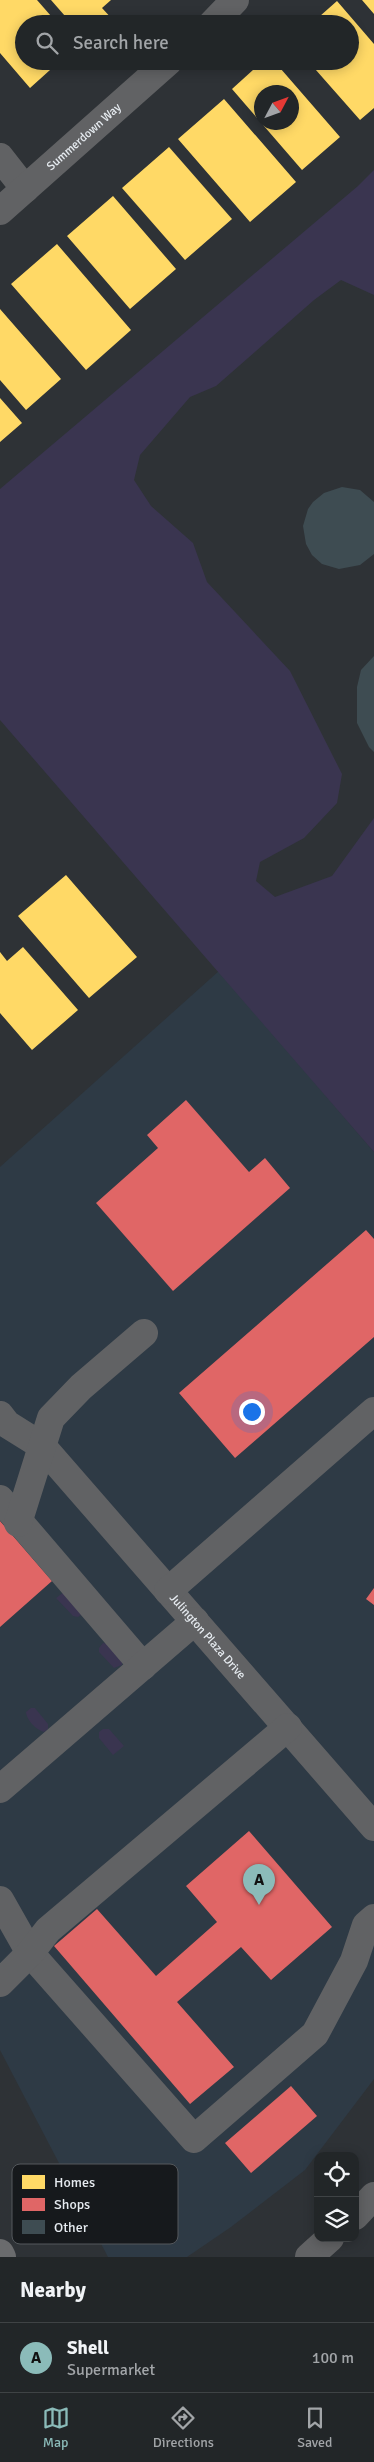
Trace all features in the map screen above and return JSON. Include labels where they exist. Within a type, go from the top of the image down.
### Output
[{"type":"main road","points":[[0,2253],[2,2257]]},
{"type":"street","points":[[221,15],[235,0]]},
{"type":"street","name":"Summerdown Way","points":[[0,211],[159,70]]},
{"type":"street","points":[[0,157],[25,189]]},
{"type":"street","points":[[18,1522],[51,1418],[81,1387],[144,1333]]},
{"type":"street","points":[[168,1591],[374,1412]]},
{"type":"street","name":"Julington Plaza Drive","points":[[0,1415],[7,1424],[42,1446],[374,1827]]},
{"type":"street","points":[[0,1499],[143,1666]]},
{"type":"street","points":[[0,1789],[195,1620]]},
{"type":"street","points":[[0,1983],[30,1953],[48,1930],[288,1727]]},
{"type":"street","points":[[0,1900],[30,1953],[194,2139],[315,2034],[354,1961],[366,1926],[374,1918]]},
{"type":"street","points":[[359,2212],[374,2196]]},
{"type":"street","points":[[309,2257],[326,2242]]},
{"type":"shaded area","points":[[374,170],[374,295],[341,280],[314,300],[216,386],[190,397],[140,455],[134,480],[151,506],[193,543],[207,582],[290,671],[342,774],[337,803],[304,838],[260,862],[256,881],[275,897],[332,876],[374,818],[374,1152],[0,720],[0,489],[358,186]]},
{"type":"shaded area","points":[[219,971],[374,1152],[374,2079],[319,2152],[314,2152],[314,2158],[305,2170],[231,2227],[187,2257],[108,2257],[101,2244],[178,2244],[178,2164],[59,2164],[0,2050],[0,1167]]},
{"type":"shaded area","points":[[64,1592],[80,1611],[81,1615],[78,1617],[73,1616],[56,1598]]},
{"type":"shaded area","points":[[103,1643],[110,1644],[122,1659],[122,1665],[114,1668],[99,1652],[99,1648]]},
{"type":"shaded area","points":[[31,1708],[35,1708],[48,1724],[48,1729],[44,1732],[35,1727],[28,1718],[26,1712]]},
{"type":"shaded area","points":[[103,1729],[109,1729],[124,1746],[113,1755],[99,1738],[99,1732]]},
{"type":"building: Homes","points":[[0,0],[37,0],[50,15],[15,15],[15,70],[50,70],[30,88],[0,53]]},
{"type":"building: Homes","points":[[51,0],[111,0],[102,8],[108,15],[64,15]]},
{"type":"building: Homes","points":[[362,0],[374,0],[374,14]]},
{"type":"building: Homes","points":[[337,1],[349,15],[321,15]]},
{"type":"building: Homes","points":[[359,27],[374,44],[374,108],[360,120],[316,70],[359,70]]},
{"type":"building: Homes","points":[[253,70],[282,70],[295,85],[254,85],[254,114],[232,89]]},
{"type":"building: Homes","points":[[299,90],[340,137],[302,170],[267,130],[299,130]]},
{"type":"building: Homes","points":[[224,99],[296,182],[250,222],[178,139]]},
{"type":"building: Homes","points":[[169,147],[232,219],[185,260],[122,188]]},
{"type":"building: Homes","points":[[113,196],[176,269],[130,309],[67,236]]},
{"type":"building: Homes","points":[[57,244],[131,330],[86,370],[11,284]]},
{"type":"building: Homes","points":[[0,309],[61,379],[26,410],[0,380]]},
{"type":"building: Homes","points":[[0,398],[22,423],[0,442]]},
{"type":"building: Homes","points":[[66,875],[137,957],[89,998],[18,916]]},
{"type":"building: Homes","points":[[23,947],[78,1010],[32,1050],[0,1013],[0,952],[7,961]]},
{"type":"building: Shops","points":[[186,1100],[249,1172],[265,1158],[290,1188],[173,1291],[96,1203],[158,1148],[147,1135]]},
{"type":"building: Shops","points":[[366,1230],[374,1239],[374,1337],[235,1458],[179,1393]]},
{"type":"building: Shops","points":[[0,1521],[52,1581],[0,1627]]},
{"type":"building: Shops","points":[[374,1588],[374,1605],[366,1599]]},
{"type":"building: Shops","points":[[249,1831],[332,1927],[271,1980],[241,1947],[177,2002],[234,2067],[190,2104],[54,1946],[97,1909],[156,1976],[217,1922],[186,1886]]},
{"type":"building: Shops","points":[[291,2086],[317,2116],[251,2173],[225,2143]]},
{"type":"building: Other","points":[[342,487],[360,490],[374,502],[374,554],[360,565],[339,569],[322,564],[312,555],[306,544],[303,526],[308,509],[313,502],[324,493]]},
{"type":"building: Other","points":[[374,656],[374,752],[369,747],[357,723],[357,687],[361,670]]},
{"type":"place","name":"Shell","points":[[259,1905]]}]
